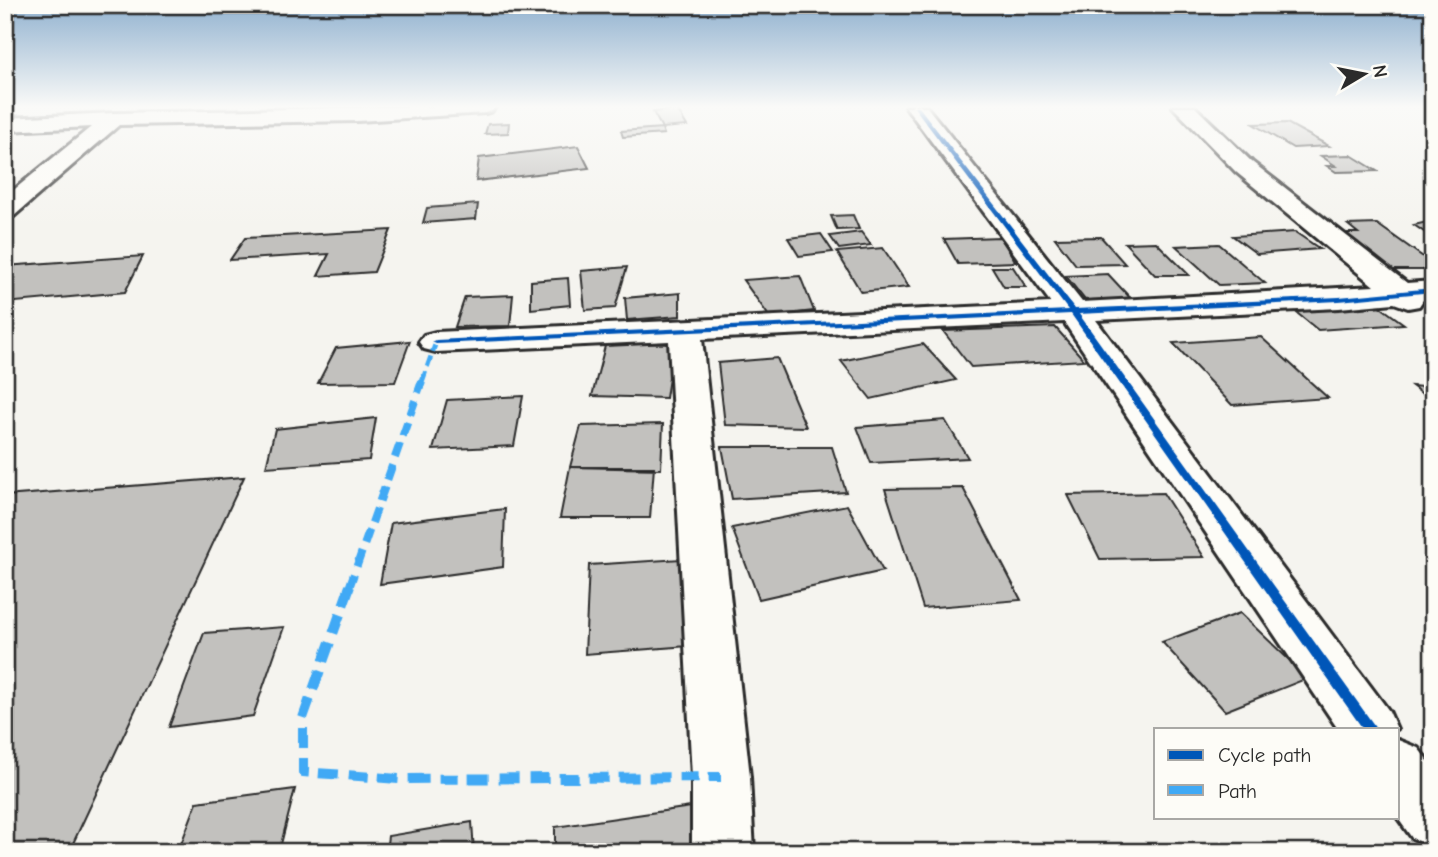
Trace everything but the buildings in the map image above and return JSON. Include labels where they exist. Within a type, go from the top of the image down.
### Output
[{"type":"street","points":[[5,210],[81,147]]},
{"type":"street","points":[[947,147],[1073,311],[1369,728]]},
{"type":"street","points":[[1224,147],[1244,167],[1398,292],[1433,317]]},
{"type":"street","points":[[436,342],[1339,299],[1433,290]]},
{"type":"street","points":[[685,331],[721,778],[723,852]]},
{"type":"street","points":[[1400,771],[1433,817]]},
{"type":"marked path","points":[[436,342],[303,718],[303,772],[399,779],[721,777]]},
{"type":"cycle path","points":[[947,147],[1073,311],[1369,728]]},
{"type":"cycle path","points":[[436,342],[1339,299],[1433,290]]}]
